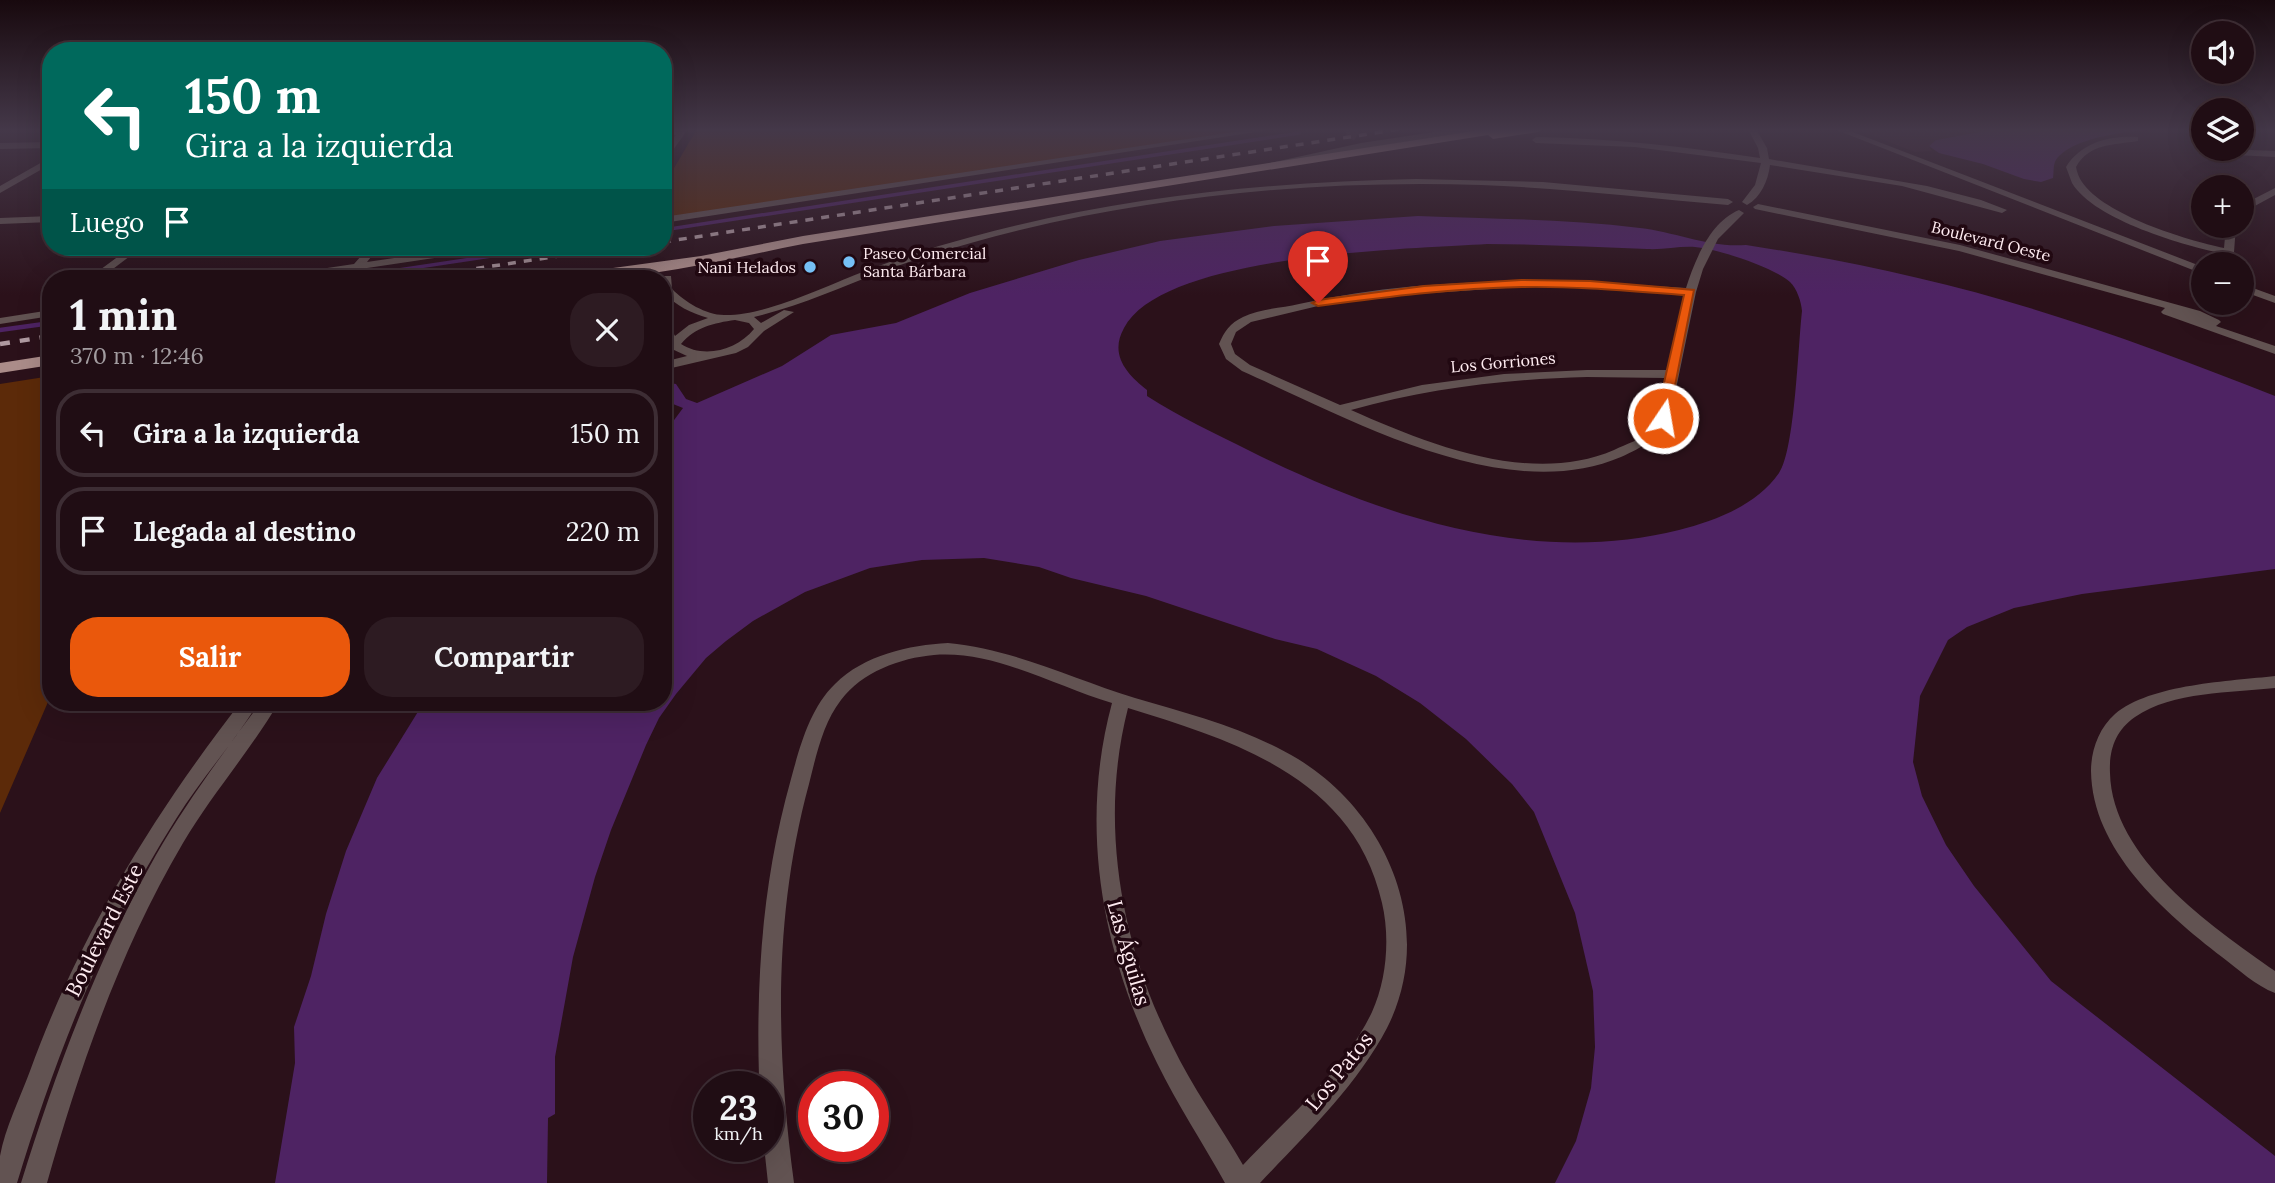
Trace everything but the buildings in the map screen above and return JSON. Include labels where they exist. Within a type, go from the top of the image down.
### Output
[{"type":"main road","points":[[634,270],[1159,184]]},
{"type":"main road","points":[[672,277],[794,248],[1210,184]]},
{"type":"main road","points":[[652,266],[664,270]]},
{"type":"main road","points":[[0,368],[42,361]]},
{"type":"main road","points":[[0,374],[42,367]]},
{"type":"street","points":[[672,219],[902,184]]},
{"type":"street","points":[[1747,202],[1761,184]]},
{"type":"street","points":[[1896,184],[2002,209]]},
{"type":"street","points":[[1981,184],[2191,266]]},
{"type":"street","points":[[2078,184],[2114,212],[2157,233],[2188,244],[2229,252],[2230,238]]},
{"type":"street","points":[[672,345],[690,329],[729,318],[778,312],[934,255],[1073,218],[1229,194],[1390,186],[1544,187],[1727,205],[1747,202],[1758,209]]},
{"type":"street","points":[[2254,203],[2275,191]]},
{"type":"street","points":[[1727,205],[1739,213]]},
{"type":"street","points":[[1690,292],[1546,284],[1424,289],[1295,308],[1247,319],[1231,330],[1225,344],[1230,356],[1237,362],[1411,441],[1466,459],[1514,466],[1568,466],[1597,462],[1622,454],[1655,432],[1663,418],[1690,292],[1709,246],[1724,224],[1739,213],[1758,209]]},
{"type":"street","name":"Boulevard Oeste","points":[[1758,209],[1958,250],[2169,310],[2196,313],[2211,324]]},
{"type":"street","points":[[0,220],[42,219]]},
{"type":"street","points":[[105,270],[125,256]]},
{"type":"street","points":[[358,266],[366,256]]},
{"type":"street","points":[[332,270],[426,256]]},
{"type":"street","points":[[2254,292],[2275,300]]},
{"type":"street","points":[[672,294],[693,310],[753,320],[760,329]]},
{"type":"street","points":[[672,305],[687,317],[690,329]]},
{"type":"street","points":[[672,364],[741,346],[751,340],[778,312]]},
{"type":"street","points":[[0,321],[42,314]]},
{"type":"street","points":[[2211,324],[2275,344]]},
{"type":"street","points":[[2211,324],[2275,350]]},
{"type":"street","points":[[672,350],[703,355]]},
{"type":"street","name":"Los Gorriones","points":[[1340,409],[1411,389],[1480,378],[1557,372],[1672,374]]},
{"type":"street","name":"Los Patos","points":[[781,1183],[772,1121],[768,1017],[775,903],[787,825],[816,730],[828,704],[844,687],[876,666],[929,650],[949,649],[997,659],[1268,751],[1314,780],[1351,816],[1377,859],[1387,884],[1397,934],[1391,990],[1379,1020],[1356,1055],[1241,1183]]},
{"type":"street","points":[[2275,682],[2177,695],[2133,710],[2114,724],[2103,744],[2099,785],[2106,814],[2122,842],[2148,877],[2185,914],[2275,983]]},
{"type":"street","name":"Las Águilas","points":[[1121,700],[1106,771],[1105,819],[1114,910],[1128,963],[1164,1054],[1241,1183]]},
{"type":"street","name":"Boulevard Este","points":[[7,1173],[32,1094],[72,990],[122,889],[180,795],[243,711]]},
{"type":"street","name":"Boulevard Este","points":[[34,1183],[41,1155],[110,970],[151,883],[203,795],[264,711]]},
{"type":"street","points":[[146,850],[173,847]]},
{"type":"street","points":[[7,1173],[41,1155]]},
{"type":"shaded area","points":[[672,184],[904,184],[672,221]]},
{"type":"shaded area","points":[[1418,216],[1557,221],[1640,228],[1706,242],[1746,245],[1854,264],[1964,289],[2143,346],[2275,396],[2275,569],[2082,594],[2014,608],[1967,627],[1948,640],[1920,696],[1913,762],[1922,796],[1946,845],[1974,886],[2051,981],[2275,1156],[2275,1183],[1555,1183],[1576,1141],[1591,1088],[1595,1047],[1593,991],[1575,913],[1534,812],[1512,784],[1466,739],[1420,703],[1376,676],[1317,649],[1275,639],[1146,596],[1071,578],[1039,567],[984,558],[922,560],[870,568],[805,592],[753,621],[706,658],[672,700],[672,423],[683,408],[672,404],[672,383],[676,384],[686,399],[697,403],[782,366],[831,335],[896,323],[970,293],[1079,260],[1160,241],[1274,226]],"holes":[[[1487,244],[1653,249],[1695,247],[1717,251],[1771,270],[1795,288],[1802,311],[1789,443],[1779,473],[1747,503],[1707,522],[1679,530],[1623,540],[1568,542],[1513,538],[1458,529],[1404,514],[1300,475],[1197,425],[1147,396],[1147,390],[1127,370],[1119,355],[1118,347],[1124,328],[1148,303],[1186,284],[1235,270],[1348,253]]]},
{"type":"shaded area","points":[[42,377],[44,711],[0,813],[0,384]]},
{"type":"shaded area","points":[[418,711],[664,711],[646,745],[611,830],[573,957],[555,1057],[555,1114],[548,1118],[547,1183],[275,1183],[295,1063],[294,1027],[346,851],[377,778]]},
{"type":"waterway","points":[[672,229],[963,184]]},
{"type":"waterway","points":[[398,270],[492,256]]},
{"type":"waterway","points":[[0,330],[42,324]]},
{"type":"railway","points":[[672,241],[1040,184]]},
{"type":"railway","points":[[466,270],[559,256]]},
{"type":"railway","points":[[0,344],[42,337]]},
{"type":"place","name":"Paseo Comercial Santa Bárbara","points":[[849,262]]},
{"type":"place","name":"Nani Helados","points":[[810,267]]},
{"type":"route","points":[[1318,303],[1424,289],[1521,284],[1622,286],[1690,292],[1663,418]]}]
